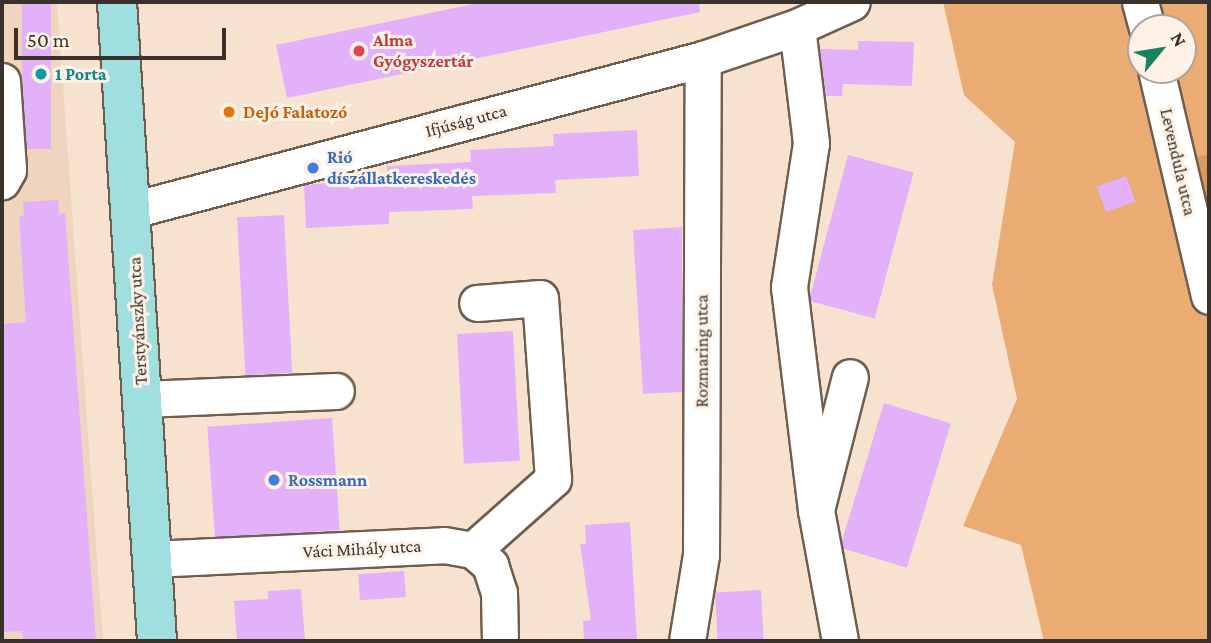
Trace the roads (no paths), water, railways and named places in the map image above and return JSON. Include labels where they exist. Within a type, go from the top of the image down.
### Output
[{"type":"main road","name":"Terstyánszky utca","points":[[117,2],[157,641]]},
{"type":"street","name":"Ifjúság utca","points":[[132,210],[703,59],[797,27],[852,2]]},
{"type":"street","points":[[797,27],[811,142],[789,287],[816,510],[840,641]]},
{"type":"street","name":"Rozmaring utca","points":[[687,641],[701,555],[703,59]]},
{"type":"street","points":[[2,81],[8,170],[2,181]]},
{"type":"street","name":"Levendula utca","points":[[1159,84],[1209,296]]},
{"type":"street","points":[[477,303],[540,298],[553,479],[474,550],[490,565],[499,593],[500,641]]},
{"type":"street","points":[[816,510],[850,377]]},
{"type":"street","points":[[142,399],[336,391]]},
{"type":"street","name":"Váci Mihály utca","points":[[151,559],[444,545],[474,550]]},
{"type":"place","name":"Alma Gyógyszertár","points":[[359,51]]},
{"type":"place","name":"1 Porta","points":[[41,74]]},
{"type":"place","name":"DeJó Falatozó","points":[[229,112]]},
{"type":"place","name":"Rió díszállatkereskedés","points":[[313,168]]},
{"type":"place","name":"Rossmann","points":[[274,480]]}]
